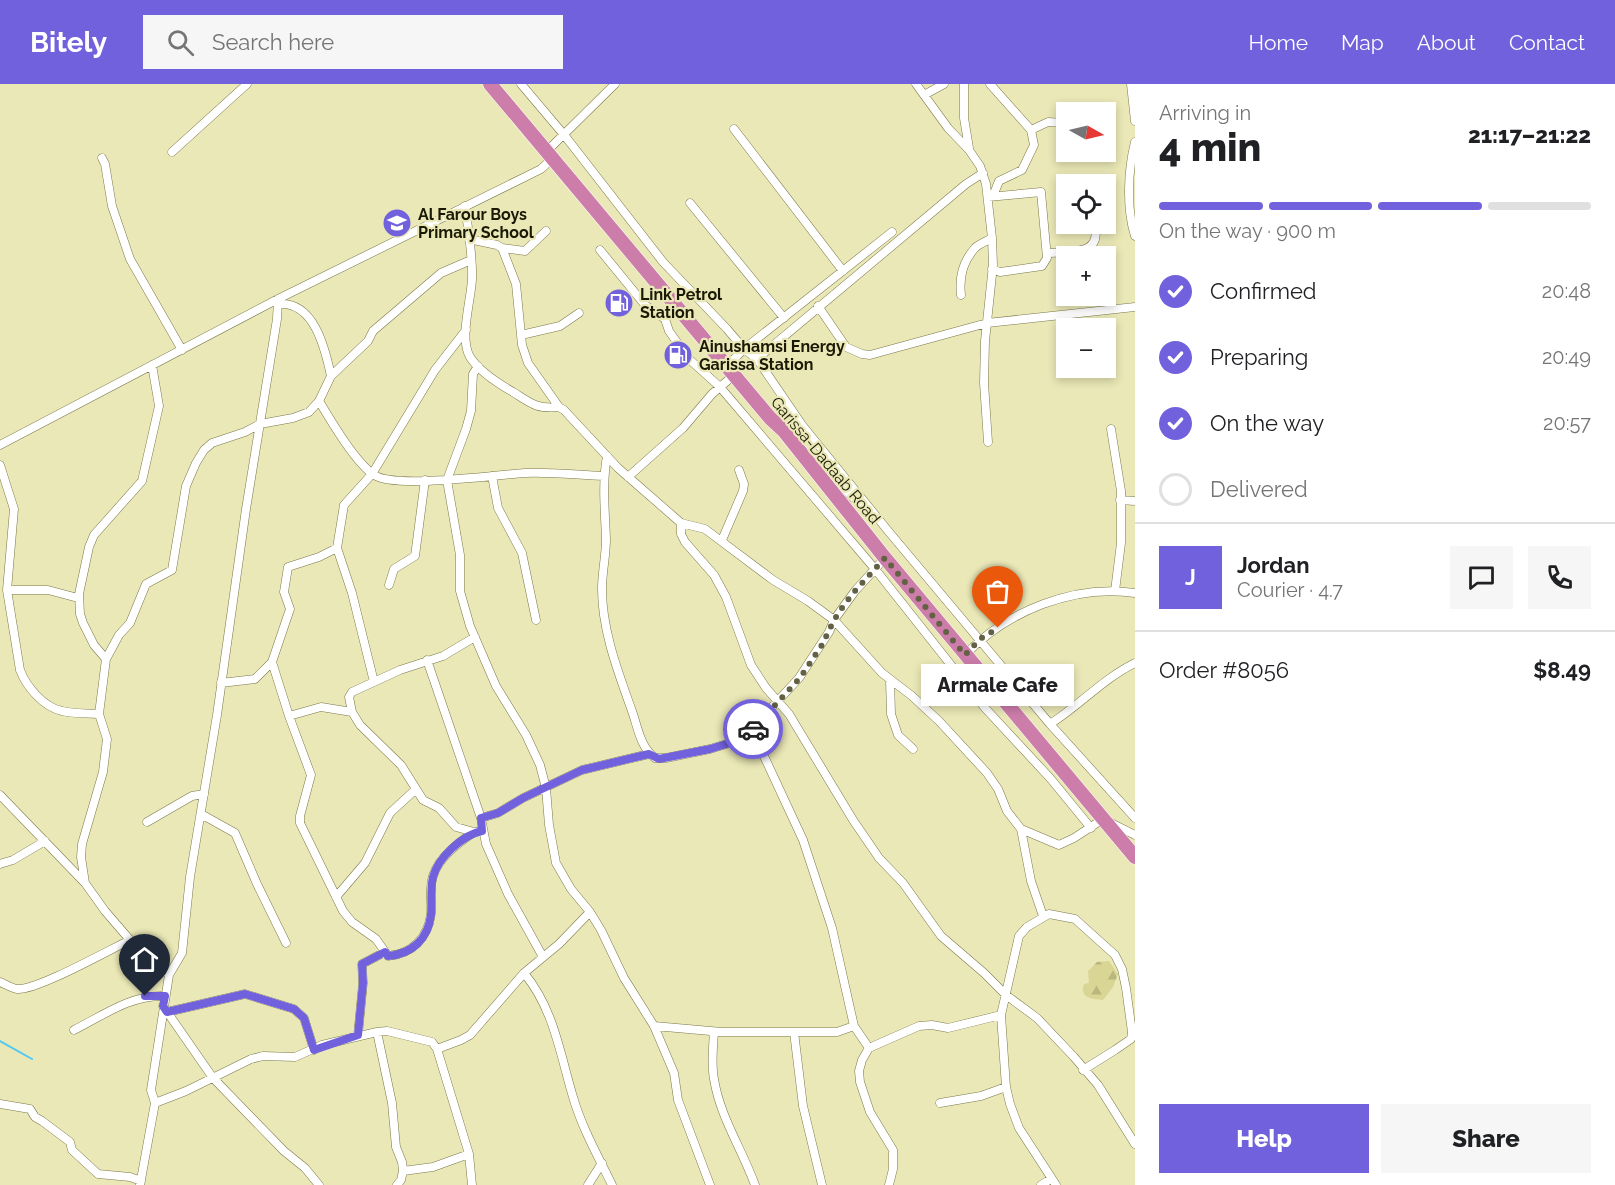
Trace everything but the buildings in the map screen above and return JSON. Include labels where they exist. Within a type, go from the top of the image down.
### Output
[{"type":"highway","name":"Garissa-Dadaab Road","points":[[490,84],[770,418],[783,430],[880,564],[965,655],[1012,711],[1097,824],[1135,857]]},
{"type":"street","points":[[172,152],[246,84]]},
{"type":"street","points":[[521,84],[565,136],[663,262],[744,349],[757,359],[802,425],[889,532],[1050,724],[1135,818]]},
{"type":"street","points":[[0,445],[152,365],[541,169],[565,136],[615,84]]},
{"type":"street","points":[[916,84],[948,128],[980,165],[990,196],[992,269],[984,383],[988,442]]},
{"type":"street","points":[[924,95],[944,84]]},
{"type":"street","points":[[964,84],[964,118],[969,150]]},
{"type":"street","points":[[990,84],[1031,130],[1034,145],[1022,170],[999,181],[990,196]]},
{"type":"street","points":[[1131,84],[1135,121]]},
{"type":"street","points":[[1031,130],[1048,123],[1056,123]]},
{"type":"street","points":[[734,129],[843,271]]},
{"type":"street","points":[[1135,142],[1131,157],[1130,196],[1135,236]]},
{"type":"street","points":[[102,158],[112,207],[130,260],[182,350]]},
{"type":"street","points":[[757,359],[966,184],[983,173]]},
{"type":"street","points":[[990,196],[1041,192],[1047,253],[1042,266],[1000,272],[992,269]]},
{"type":"street","points":[[690,203],[783,318]]},
{"type":"street","points":[[465,206],[472,280],[466,330],[470,356],[478,366],[503,386],[538,408],[559,407]]},
{"type":"street","points":[[502,248],[525,251],[546,231]]},
{"type":"street","points":[[628,477],[683,428],[720,387],[744,349],[892,232]]},
{"type":"street","points":[[1047,253],[1086,249],[1095,242],[1098,234]]},
{"type":"street","points":[[961,295],[959,283],[963,267],[976,247],[992,238]]},
{"type":"street","points":[[469,239],[497,244],[502,248],[516,284],[521,335],[528,363],[559,407],[628,477],[681,523],[705,529],[773,580],[821,609],[834,620],[882,673],[939,721],[987,773],[998,789],[1007,811],[1021,829],[1031,881],[1043,916]]},
{"type":"street","points":[[600,250],[645,305],[665,319],[669,331],[688,359],[720,387],[880,564],[985,708],[1050,778],[1097,824],[1135,835]]},
{"type":"street","points":[[85,883],[81,857],[82,844],[103,772],[107,739],[99,714],[106,659],[119,635],[130,622],[146,584],[172,570],[186,486],[204,450],[212,443],[245,432],[260,424],[293,418],[309,412],[319,401],[331,376],[368,341],[373,331],[441,273],[471,260]]},
{"type":"street","points":[[278,301],[291,304],[311,320],[320,336],[331,376]]},
{"type":"street","points":[[0,1104],[30,1109],[35,1117],[64,1136],[70,1142],[72,1150],[98,1174],[130,1178],[140,1183],[155,1103],[151,1089],[165,1009],[165,996],[169,975],[182,952],[190,877],[278,301]]},
{"type":"street","points":[[818,306],[846,347],[870,355],[987,323],[1135,307]]},
{"type":"street","points":[[521,335],[560,326],[579,314]]},
{"type":"street","points":[[374,682],[352,592],[337,548],[344,505],[372,474],[435,370],[466,330]]},
{"type":"street","points":[[106,659],[94,645],[83,622],[78,598],[88,547],[94,535],[142,481],[159,406],[152,365]]},
{"type":"street","points":[[478,366],[473,374],[471,411],[463,441],[447,480],[460,555],[459,591],[475,637],[501,697],[531,744],[540,765],[546,788],[549,825],[556,863],[571,889],[601,930],[638,1003],[654,1026],[674,1073],[681,1109],[710,1185]]},
{"type":"street","points":[[319,401],[337,432],[372,474],[389,481],[447,480],[532,473],[603,476]]},
{"type":"street","points":[[1110,429],[1120,478],[1122,536],[1115,591]]},
{"type":"street","points":[[783,430],[889,532]]},
{"type":"street","points":[[607,456],[603,476],[606,541],[602,588],[608,638],[644,748],[655,758],[710,749],[746,738],[800,678],[822,645],[834,620],[855,591],[880,564]]},
{"type":"street","points":[[0,465],[14,508],[7,590],[20,670],[24,681],[50,707],[62,711],[99,714]]},
{"type":"street","points":[[722,540],[744,491],[739,470]]},
{"type":"street","points":[[492,476],[498,508],[522,553],[536,620]]},
{"type":"street","points":[[389,585],[394,569],[415,556],[424,480]]},
{"type":"street","points":[[1120,500],[1135,501]]},
{"type":"street","points":[[681,523],[681,534],[685,542],[714,576],[726,597],[751,665],[789,714],[853,820],[879,858],[903,883],[941,936],[1006,995],[1037,1018],[1098,1085],[1135,1144]]},
{"type":"street","points":[[221,683],[255,679],[272,662],[290,609],[284,592],[287,568],[319,558],[337,548]]},
{"type":"street","points":[[7,590],[54,591],[78,598]]},
{"type":"street","points":[[965,655],[980,639],[1030,609],[1086,593],[1115,591],[1135,594]]},
{"type":"street","points":[[475,637],[443,656],[351,692],[349,697],[352,712],[360,725],[401,765],[423,800],[439,808],[454,826],[478,831]]},
{"type":"street","points":[[428,660],[466,779],[481,818],[478,831],[508,894],[543,957]]},
{"type":"street","points":[[272,662],[311,775],[300,823],[336,897],[352,922],[376,939],[388,956],[397,955],[420,943],[431,916],[434,874],[450,851],[478,831]]},
{"type":"street","points":[[1050,724],[1071,711],[1114,675],[1135,663]]},
{"type":"street","points":[[890,680],[891,714],[898,735],[913,749]]},
{"type":"street","points":[[289,716],[321,707],[352,712]]},
{"type":"street","points":[[999,723],[1012,711]]},
{"type":"street","points":[[746,738],[763,754],[813,865],[832,928],[854,1026],[869,1048]]},
{"type":"street","points":[[481,818],[498,813],[523,798],[582,770],[649,754]]},
{"type":"street","points":[[336,897],[365,863],[390,813],[416,789]]},
{"type":"street","points":[[147,822],[192,796],[204,794]]},
{"type":"street","points":[[0,795],[85,883],[105,912],[130,940],[169,975]]},
{"type":"street","points":[[201,814],[235,833],[286,943]]},
{"type":"street","points":[[1021,829],[1059,845],[1097,824]]},
{"type":"street","points":[[0,864],[13,860],[45,841]]},
{"type":"street","points":[[437,1049],[470,1035],[524,973],[559,944],[590,912]]},
{"type":"street","points":[[1041,1185],[1053,1182],[1019,1128],[1010,1104],[1006,1087],[1001,1016],[1019,936],[1027,927],[1049,914],[1075,919],[1107,946],[1122,969],[1132,1007],[1131,1039],[1083,1070]]},
{"type":"street","points":[[0,982],[18,989],[28,988],[130,940]]},
{"type":"street","points":[[358,1035],[363,983],[362,964],[385,952]]},
{"type":"street","points":[[524,973],[534,985],[548,1011],[586,1135],[612,1185]]},
{"type":"street","points":[[165,1009],[245,994],[294,1009],[304,1018],[314,1050]]},
{"type":"street","points":[[74,1030],[135,999],[152,995],[165,996]]},
{"type":"street","points":[[165,1009],[213,1078],[284,1151],[305,1168],[319,1185]]},
{"type":"street","points":[[889,1185],[893,1169],[893,1150],[870,1112],[860,1082],[859,1071],[862,1059],[869,1048],[919,1026],[932,1025],[948,1028],[1001,1016]]},
{"type":"street","points":[[654,1026],[714,1032],[837,1032],[854,1026]]},
{"type":"street","points":[[155,1103],[251,1059],[263,1056],[295,1057],[358,1035],[387,1031],[432,1042],[437,1049],[469,1154],[472,1185]]},
{"type":"street","points":[[377,1032],[392,1103],[396,1147],[402,1162],[403,1171],[397,1185]]},
{"type":"street","points":[[714,1032],[712,1059],[714,1081],[731,1135],[755,1185]]},
{"type":"street","points":[[794,1032],[803,1106],[822,1185]]},
{"type":"street","points":[[940,1103],[981,1096],[1006,1087]]},
{"type":"street","points":[[403,1171],[433,1167],[469,1154]]},
{"type":"street","points":[[588,1185],[602,1163]]},
{"type":"green space","points":[[1109,961],[1118,974],[1113,987],[1103,1000],[1088,997],[1083,989],[1084,984],[1089,983],[1088,971],[1097,962]]},
{"type":"waterway","points":[[0,1041],[32,1059]]},
{"type":"way so far","points":[[753,729],[800,678],[822,645],[844,605],[885,558],[965,655],[980,639],[998,628]]},
{"type":"place","name":"Al Farour Boys Primary School","points":[[397,223]]},
{"type":"place","name":"Link Petrol Station","points":[[619,303]]},
{"type":"place","name":"Ainushamsi Energy Garissa Station","points":[[678,355]]},
{"type":"place","name":"Armale Cafe","points":[[998,628]]},
{"type":"route","points":[[145,996],[165,996],[163,1006],[167,1012],[239,994],[294,1009],[304,1018],[314,1050],[358,1035],[363,983],[362,964],[385,952],[388,956],[397,955],[420,943],[431,916],[434,874],[443,859],[455,846],[474,832],[482,831],[481,818],[498,813],[523,798],[582,770],[649,754],[659,759],[710,749],[746,738],[753,729]]}]
